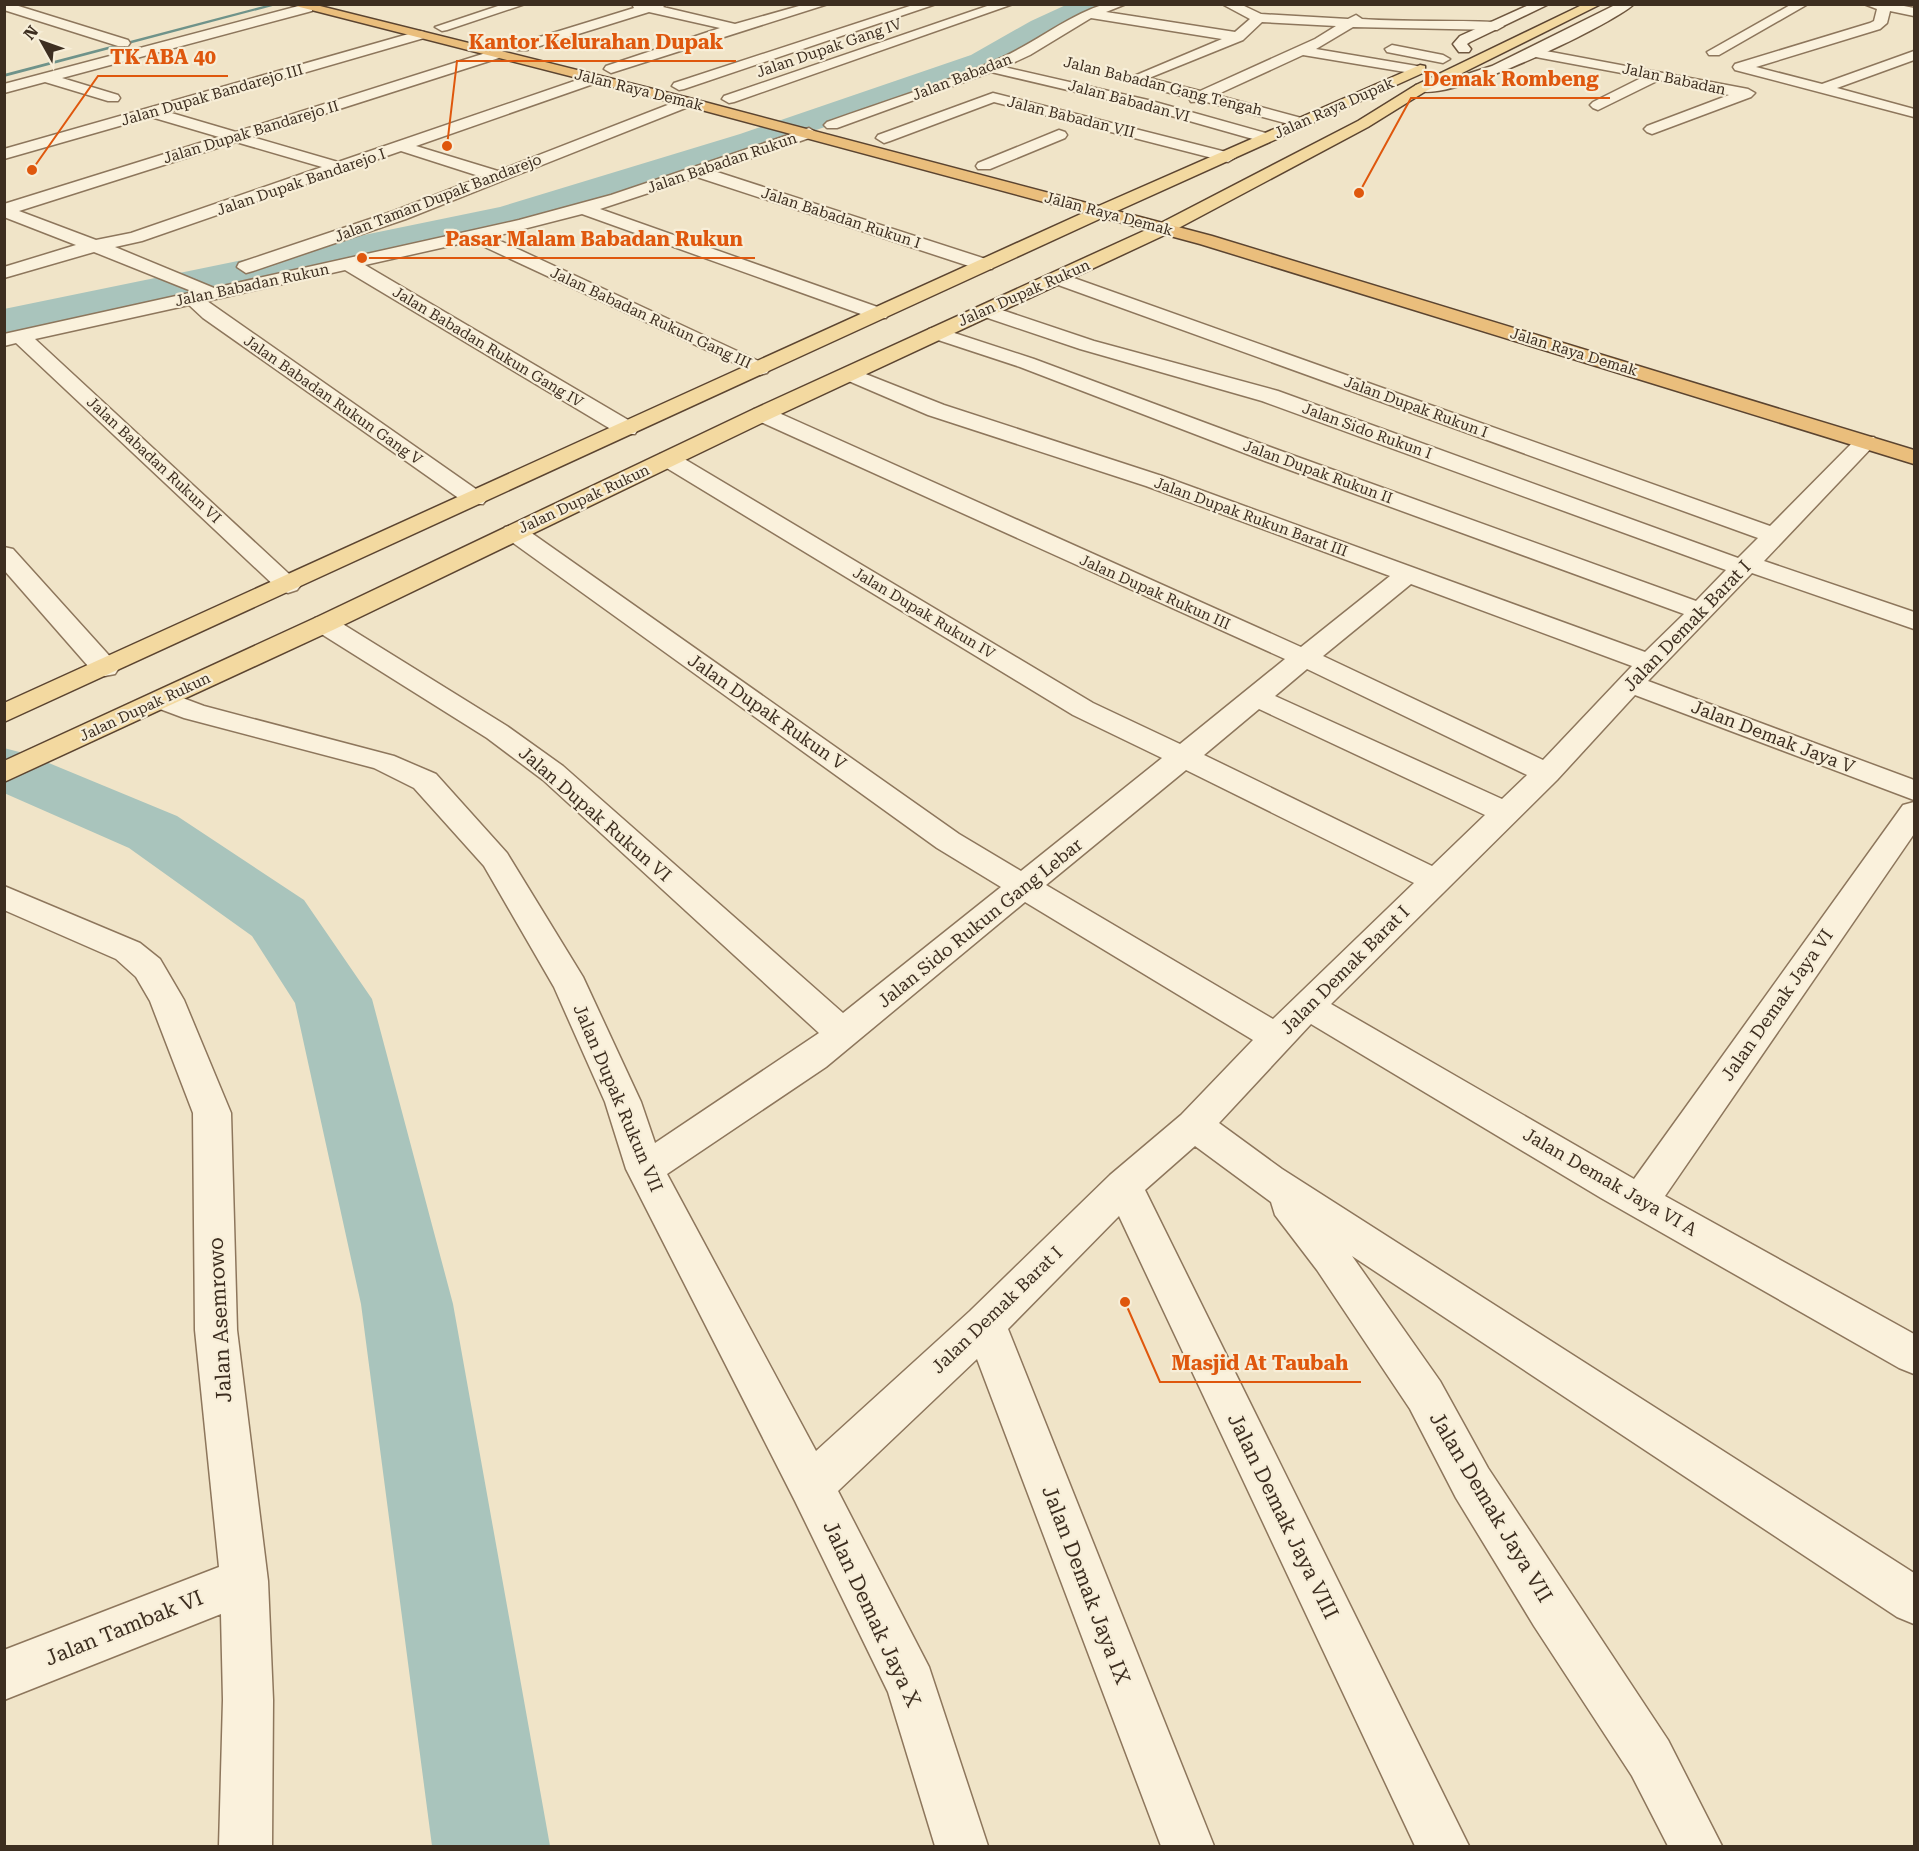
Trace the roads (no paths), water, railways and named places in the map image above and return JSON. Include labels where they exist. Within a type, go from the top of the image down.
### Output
[{"type":"highway","name":"Jalan Raya Demak","points":[[352,4],[729,99],[802,126],[1100,212],[1173,224],[1914,441]]},
{"type":"highway","name":"Jalan Raya Demak","points":[[301,6],[688,102],[802,126],[832,125],[1120,203],[1173,224],[1914,457]]},
{"type":"main road","name":"Jalan Raya Dupak","points":[[1100,212],[1568,4]]},
{"type":"main road","name":"Jalan Raya Dupak","points":[[1173,224],[1364,124],[1421,88],[1595,4]]},
{"type":"main road","points":[[4,714],[1100,212]]},
{"type":"main road","name":"Jalan Dupak Rukun","points":[[4,773],[324,624],[762,414],[851,375],[936,333],[1173,224]]},
{"type":"main road","points":[[183,633],[235,665]]},
{"type":"street","points":[[442,27],[519,4]]},
{"type":"street","points":[[634,4],[654,6],[735,28]]},
{"type":"street","points":[[611,69],[735,28],[822,4]]},
{"type":"street","points":[[679,87],[930,4]]},
{"type":"street","name":"Jalan Dupak Gang IV","points":[[729,99],[1007,4]]},
{"type":"street","name":"Jalan Babadan","points":[[832,125],[990,68],[1025,52],[1058,30],[1090,13],[1120,4]]},
{"type":"street","points":[[1228,4],[1260,18],[1413,26],[1437,23],[1497,26]]},
{"type":"street","points":[[1464,49],[1460,44],[1463,41],[1543,4]]},
{"type":"street","points":[[1421,88],[1440,88],[1462,83],[1628,4]]},
{"type":"street","points":[[1714,52],[1802,4]]},
{"type":"street","points":[[1870,4],[1914,12]]},
{"type":"street","points":[[4,6],[123,43]]},
{"type":"street","points":[[4,89],[301,6]]},
{"type":"street","points":[[522,47],[654,6]]},
{"type":"street","points":[[1168,110],[1302,51],[1350,21],[1383,9]]},
{"type":"street","points":[[1774,81],[1740,67],[1875,26],[1880,23],[1884,9]]},
{"type":"street","points":[[1090,13],[1238,37]]},
{"type":"street","points":[[14,25],[44,18]]},
{"type":"street","points":[[1093,91],[1132,79],[1238,37],[1260,18]]},
{"type":"street","name":"Jalan Dupak Bandarejo III","points":[[4,154],[419,34]]},
{"type":"street","points":[[91,51],[146,36]]},
{"type":"street","points":[[1329,36],[1351,41]]},
{"type":"street","points":[[1374,45],[1443,59]]},
{"type":"street","points":[[1302,51],[1417,70]]},
{"type":"street","name":"Jalan Babadan Gang Tengah","points":[[1025,52],[1044,56]]},
{"type":"street","name":"Jalan Babadan","points":[[1530,52],[1658,75],[1746,94]]},
{"type":"street","name":"Jalan Dupak Bandarejo II","points":[[4,210],[497,54]]},
{"type":"street","points":[[1822,89],[1914,55]]},
{"type":"street","name":"Jalan Babadan VI","points":[[990,68],[1035,80],[1043,79],[1110,95],[1268,138]]},
{"type":"street","points":[[1716,74],[1822,89],[1914,113]]},
{"type":"street","points":[[1598,105],[1658,75]]},
{"type":"street","points":[[46,78],[113,98]]},
{"type":"street","name":"Jalan Dupak Bandarejo I","points":[[4,273],[67,252],[136,237],[404,147],[594,79]]},
{"type":"street","points":[[1110,95],[1132,79]]},
{"type":"street","name":"Jalan Babadan Gang Tengah","points":[[1132,79],[1300,122]]},
{"type":"street","name":"Jalan Babadan","points":[[1653,129],[1774,81]]},
{"type":"street","name":"Jalan Babadan VII","points":[[884,138],[993,97],[1228,157]]},
{"type":"street","name":"Jalan Taman Dupak Bandarejo","points":[[229,271],[334,238],[500,177],[688,102]]},
{"type":"street","points":[[152,112],[233,138],[342,168]]},
{"type":"street","name":"Jalan Babadan Rukun","points":[[12,338],[198,287],[350,264],[477,237],[584,209],[696,171],[802,126]]},
{"type":"street","points":[[984,166],[1059,135]]},
{"type":"street","points":[[404,147],[500,177]]},
{"type":"street","name":"Jalan Babadan Rukun I","points":[[696,171],[985,265]]},
{"type":"street","points":[[584,209],[879,314]]},
{"type":"street","points":[[4,210],[198,287]]},
{"type":"street","name":"Jalan Babadan Rukun Gang III","points":[[477,237],[760,369]]},
{"type":"street","name":"Jalan Babadan Rukun Gang IV","points":[[350,264],[627,429]]},
{"type":"street","name":"Jalan Dupak Rukun I","points":[[1057,278],[1774,536]]},
{"type":"street","name":"Jalan Babadan Rukun Gang V","points":[[198,287],[210,314],[475,499]]},
{"type":"street","name":"Jalan Sido Rukun I","points":[[986,311],[1087,345],[1270,396],[1745,566],[1914,621]]},
{"type":"street","name":"Jalan Dupak Rukun II","points":[[936,333],[1038,366],[1273,456],[1701,611]]},
{"type":"street","name":"Jalan Babadan Rukun VI","points":[[12,338],[288,585]]},
{"type":"street","name":"Jalan Dupak Rukun Barat III","points":[[851,375],[936,410],[1154,481],[1409,573],[1641,674]]},
{"type":"street","name":"Jalan Dupak Rukun III","points":[[762,414],[1302,658],[1548,773]]},
{"type":"street","name":"Jalan Demak Barat I","points":[[811,1486],[985,1324],[1124,1186],[1194,1125],[1307,1006],[1548,773],[1701,611],[1866,442]]},
{"type":"street","name":"Jalan Dupak Rukun IV","points":[[668,459],[1083,709],[1436,881]]},
{"type":"street","name":"Jalan Dupak Rukun V","points":[[514,532],[948,841],[1277,1038]]},
{"type":"street","points":[[4,554],[105,668]]},
{"type":"street","name":"Jalan Sido Rukun Gang Lebar","points":[[645,1169],[813,1057],[843,1034],[1409,573]]},
{"type":"street","name":"Jalan Dupak Rukun VI","points":[[324,624],[497,732],[553,772],[843,1034]]},
{"type":"street","name":"Jalan Demak Jaya V","points":[[1641,674],[1914,791]]},
{"type":"street","points":[[1255,697],[1506,813]]},
{"type":"street","name":"Jalan Dupak Rukun VII","points":[[162,700],[194,712],[384,762],[425,781],[496,860],[571,986],[623,1102],[645,1169],[811,1486]]},
{"type":"street","name":"Jalan Demak Jaya VI","points":[[1641,1201],[1663,1166],[1914,812]]},
{"type":"street","name":"Jalan Asemrowo","points":[[4,897],[128,951],[148,968],[167,1000],[212,1113],[216,1330],[244,1581],[248,1700],[246,1846]]},
{"type":"street","name":"Jalan Demak Jaya VI A","points":[[1307,1006],[1641,1201],[1914,1355]]},
{"type":"street","name":"Jalan Demak Jaya VII","points":[[1194,1125],[1268,1180],[1914,1600]]},
{"type":"street","name":"Jalan Demak Jaya VII","points":[[1268,1180],[1331,1258],[1425,1395],[1472,1483],[1551,1609],[1650,1758],[1696,1846]]},
{"type":"street","name":"Jalan Demak Jaya VIII","points":[[1124,1186],[1442,1846]]},
{"type":"street","name":"Jalan Demak Jaya IX","points":[[985,1324],[1187,1846]]},
{"type":"street","name":"Jalan Demak Jaya X","points":[[811,1486],[911,1686],[961,1846]]},
{"type":"street","name":"Jalan Tambak VI","points":[[4,1675],[244,1581]]},
{"type":"waterway","points":[[4,76],[278,4]]},
{"type":"waterway","points":[[4,322],[508,217],[752,141],[982,62],[1041,27],[1095,4]]},
{"type":"waterway","points":[[4,768],[153,832],[278,918],[333,999],[407,1304],[491,1846]]},
{"type":"place","name":"Kantor Kelurahan Dupak","points":[[447,146]]},
{"type":"place","name":"TK ABA 40","points":[[32,170]]},
{"type":"place","name":"Demak Rombeng","points":[[1359,193]]},
{"type":"place","name":"Pasar Malam Babadan Rukun","points":[[362,258]]},
{"type":"place","name":"Masjid At Taubah","points":[[1125,1302]]}]
